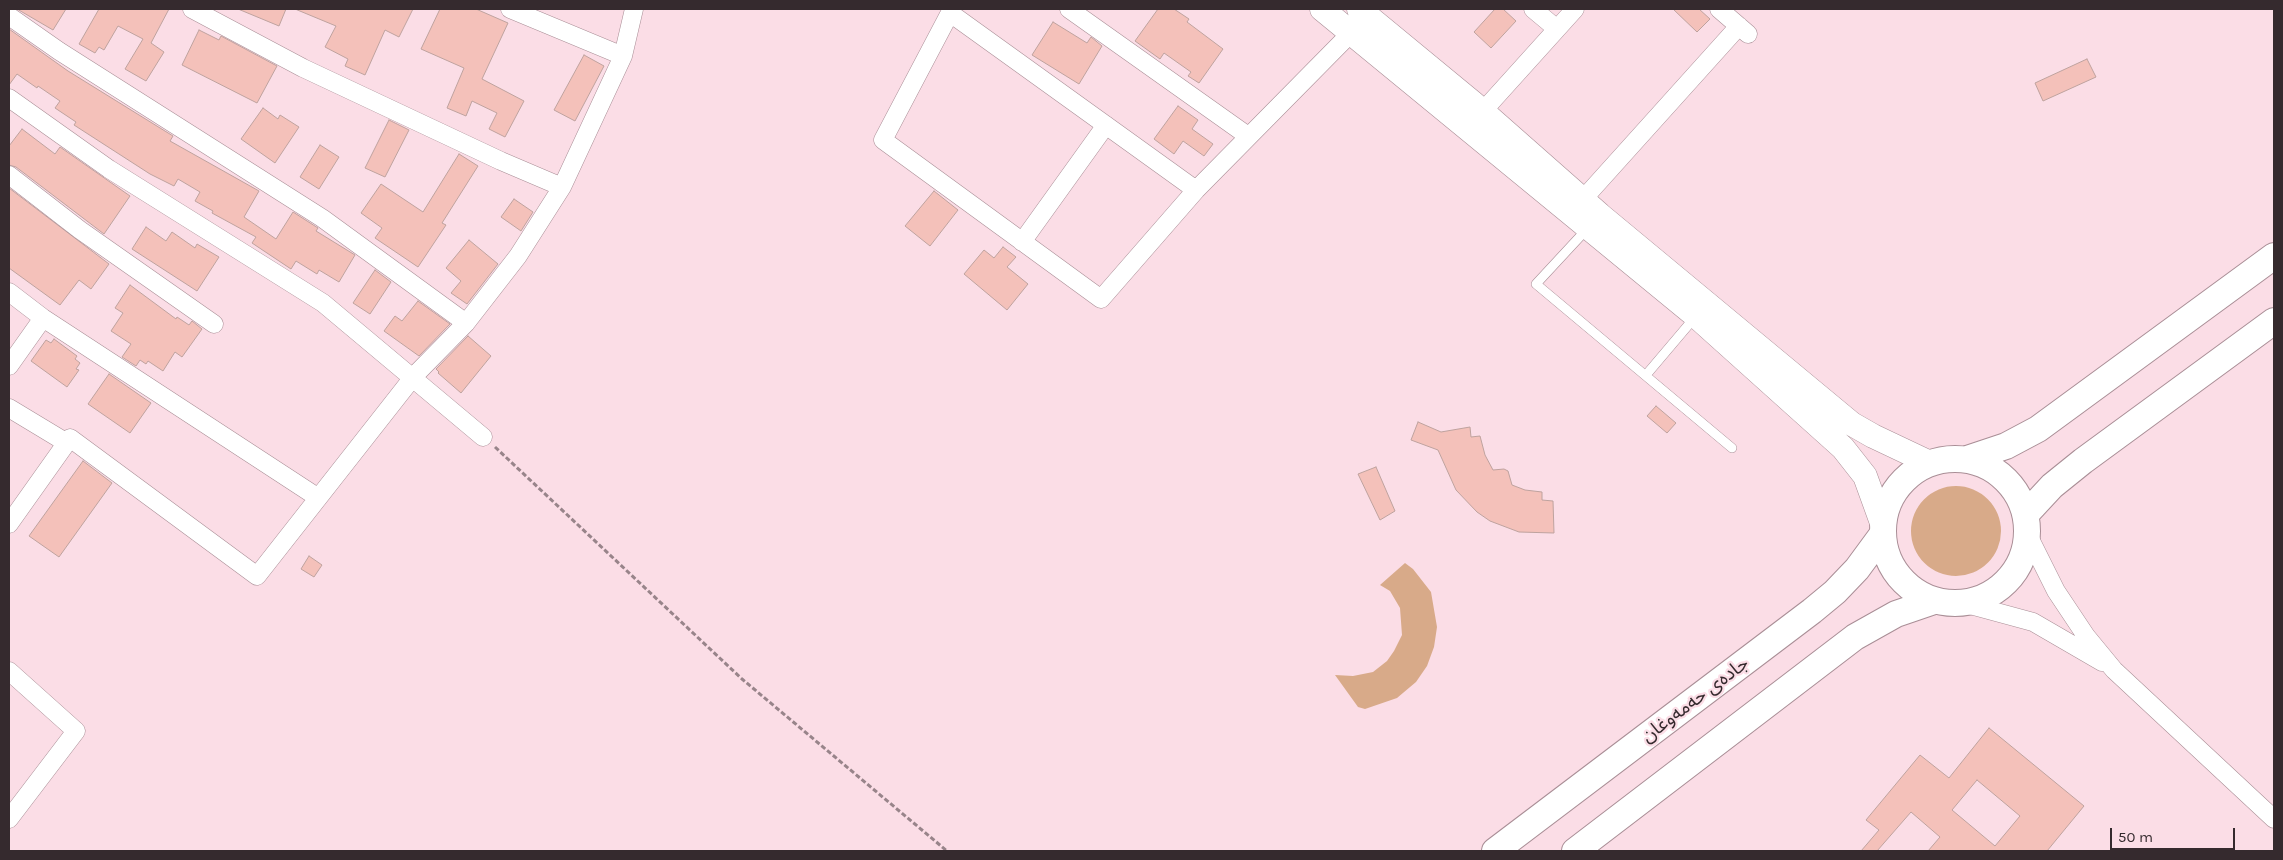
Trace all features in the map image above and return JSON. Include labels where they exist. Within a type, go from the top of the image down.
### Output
[{"type":"main road","points":[[1968,459],[1988,466],[2005,478],[2018,495],[2026,523],[2024,553],[2010,577],[2001,587],[1983,598],[1963,603],[1934,601],[1914,591],[1897,576],[1886,557],[1882,529],[1887,504],[1897,486],[1912,472],[1930,463],[1948,459],[1968,459],[2006,446],[2038,429],[2274,256]]},
{"type":"main road","points":[[2026,523],[2052,486],[2083,460],[2274,321]]},
{"type":"main road","name":"جادەی حەمەوغان","points":[[1495,851],[1812,612],[1857,569],[1882,529]]},
{"type":"main road","points":[[1575,851],[1855,638],[1896,614],[1934,601]]},
{"type":"street","points":[[192,9],[303,68],[501,161],[562,187]]},
{"type":"street","points":[[510,9],[544,16],[623,56]]},
{"type":"street","points":[[9,524],[70,438],[257,576],[317,497],[414,376],[466,323],[518,256],[562,187],[623,56],[634,9]]},
{"type":"street","points":[[1069,9],[1248,136]]},
{"type":"street","points":[[1322,9],[1586,214],[1701,309],[1852,424],[1930,463]]},
{"type":"street","points":[[1359,9],[1483,111],[1586,214]]},
{"type":"street","points":[[1533,9],[1557,29]]},
{"type":"street","points":[[1483,111],[1575,9]]},
{"type":"street","points":[[1586,214],[1743,30],[1719,9]]},
{"type":"street","points":[[1196,190],[951,11],[883,140],[1101,299],[1196,190],[1351,33]]},
{"type":"street","points":[[9,16],[58,52],[322,218],[466,323]]},
{"type":"street","points":[[9,98],[109,169],[323,303],[414,376],[483,437]]},
{"type":"street","points":[[1022,242],[1106,125]]},
{"type":"street","points":[[9,175],[80,230],[214,324]]},
{"type":"street","points":[[9,292],[43,318],[317,497]]},
{"type":"street","points":[[1701,309],[1856,462],[1865,476],[1882,529]]},
{"type":"street","points":[[9,366],[43,318]]},
{"type":"street","points":[[11,414],[67,443]]},
{"type":"street","points":[[2026,523],[2056,591],[2086,636],[2114,670],[2274,819]]},
{"type":"street","points":[[1963,603],[2032,622],[2114,670]]},
{"type":"street","points":[[9,671],[76,732],[9,819]]},
{"type":"lane","points":[[1586,214],[1536,284],[1732,448]]},
{"type":"lane","points":[[1646,375],[1701,309]]},
{"type":"path","points":[[483,437],[742,679],[947,851]]},
{"type":"shaded area","points":[[1956,486],[1965,487],[1981,494],[1993,506],[2000,522],[2000,540],[1993,556],[1981,568],[1965,575],[1956,576],[1947,575],[1931,568],[1919,556],[1912,540],[1911,531],[1912,522],[1919,506],[1931,494],[1947,487]]},
{"type":"shaded area","points":[[1405,563],[1413,569],[1431,592],[1437,627],[1434,647],[1427,666],[1416,682],[1397,698],[1365,709],[1358,707],[1335,675],[1353,676],[1373,672],[1387,661],[1394,651],[1402,635],[1400,608],[1390,591],[1380,585]]},
{"type":"building","points":[[17,9],[66,9],[53,30]]},
{"type":"building","points":[[99,9],[169,9],[151,43],[164,52],[146,81],[125,69],[143,39],[118,26],[104,50],[99,47],[95,53],[79,44]]},
{"type":"building","points":[[238,9],[286,9],[279,26]]},
{"type":"building","points":[[295,9],[413,9],[399,37],[385,30],[365,75],[345,66],[348,59],[325,47],[336,26]]},
{"type":"building","points":[[440,9],[476,9],[508,23],[482,79],[524,101],[505,137],[489,129],[497,113],[472,101],[466,116],[447,108],[464,68],[421,49]]},
{"type":"building","points":[[1158,9],[1174,9],[1189,19],[1187,22],[1223,49],[1199,83],[1188,76],[1191,72],[1164,53],[1160,59],[1135,41]]},
{"type":"building","points":[[1495,9],[1503,9],[1516,21],[1491,48],[1474,32]]},
{"type":"building","points":[[1673,9],[1699,9],[1710,19],[1697,32]]},
{"type":"building","points":[[1053,22],[1087,43],[1091,37],[1102,46],[1079,84],[1032,55]]},
{"type":"building","points":[[9,29],[68,71],[173,136],[170,141],[259,191],[244,217],[276,239],[293,212],[318,228],[316,231],[355,255],[339,282],[319,270],[317,274],[296,261],[291,269],[252,243],[256,237],[212,213],[213,211],[195,201],[200,192],[178,179],[174,186],[150,174],[74,125],[76,122],[55,108],[60,101],[38,86],[37,88],[17,74],[9,85]]},
{"type":"building","points":[[199,30],[219,40],[221,36],[277,66],[257,103],[182,65]]},
{"type":"building","points":[[584,55],[604,66],[575,121],[554,110]]},
{"type":"building","points":[[2087,59],[2096,77],[2043,101],[2035,83]]},
{"type":"building","points":[[1178,106],[1198,120],[1192,129],[1213,144],[1204,156],[1183,141],[1174,154],[1154,139]]},
{"type":"building","points":[[263,108],[278,119],[280,115],[299,127],[275,163],[241,139]]},
{"type":"building","points":[[389,120],[409,130],[385,177],[365,168]]},
{"type":"building","points":[[22,129],[55,154],[60,147],[130,196],[104,234],[16,167],[9,165],[9,146]]},
{"type":"building","points":[[320,145],[339,157],[319,189],[300,177]]},
{"type":"building","points":[[459,154],[478,166],[442,223],[446,225],[418,267],[375,238],[382,228],[361,213],[381,184],[423,212]]},
{"type":"building","points":[[9,188],[109,264],[91,289],[79,280],[60,305],[9,268]]},
{"type":"building","points":[[934,191],[958,210],[930,246],[905,226]]},
{"type":"building","points":[[514,199],[533,212],[521,231],[501,217]]},
{"type":"building","points":[[146,227],[166,241],[172,232],[195,248],[197,244],[219,257],[197,291],[132,249]]},
{"type":"building","points":[[469,240],[498,264],[467,304],[451,293],[461,281],[446,268]]},
{"type":"building","points":[[1003,247],[1016,257],[1007,267],[1028,284],[1007,310],[964,274],[984,250],[994,258]]},
{"type":"building","points":[[375,270],[391,282],[370,314],[353,303]]},
{"type":"building","points":[[130,285],[176,319],[177,317],[189,325],[192,321],[202,329],[182,357],[175,352],[163,371],[148,361],[146,364],[140,360],[136,366],[122,357],[131,344],[111,331],[123,313],[115,308]]},
{"type":"building","points":[[418,301],[450,324],[419,356],[384,331],[395,316],[402,321]]},
{"type":"building","points":[[468,336],[491,356],[461,393],[438,373],[436,369]]},
{"type":"building","points":[[54,339],[77,356],[75,359],[80,363],[76,369],[79,370],[67,387],[31,361],[46,340],[51,343]]},
{"type":"building","points":[[109,374],[151,403],[130,433],[88,404]]},
{"type":"building","points":[[1656,406],[1676,423],[1667,433],[1647,416]]},
{"type":"building","points":[[1418,422],[1441,432],[1470,427],[1471,437],[1480,436],[1485,455],[1493,470],[1504,469],[1508,471],[1512,485],[1525,490],[1542,492],[1542,500],[1553,501],[1554,533],[1519,532],[1490,521],[1477,512],[1456,490],[1438,450],[1411,440]]},
{"type":"building","points":[[83,461],[112,483],[59,557],[29,536]]},
{"type":"building","points":[[1376,467],[1395,511],[1380,520],[1358,474]]},
{"type":"building","points":[[309,556],[322,565],[314,577],[301,569]]},
{"type":"building","points":[[1989,728],[2084,806],[2047,851],[1928,851],[1940,837],[1911,812],[1877,851],[1861,851],[1879,830],[1866,820],[1920,755],[1949,778]],"holes":[[[1977,780],[2020,816],[1995,846],[1952,810]]]}]
